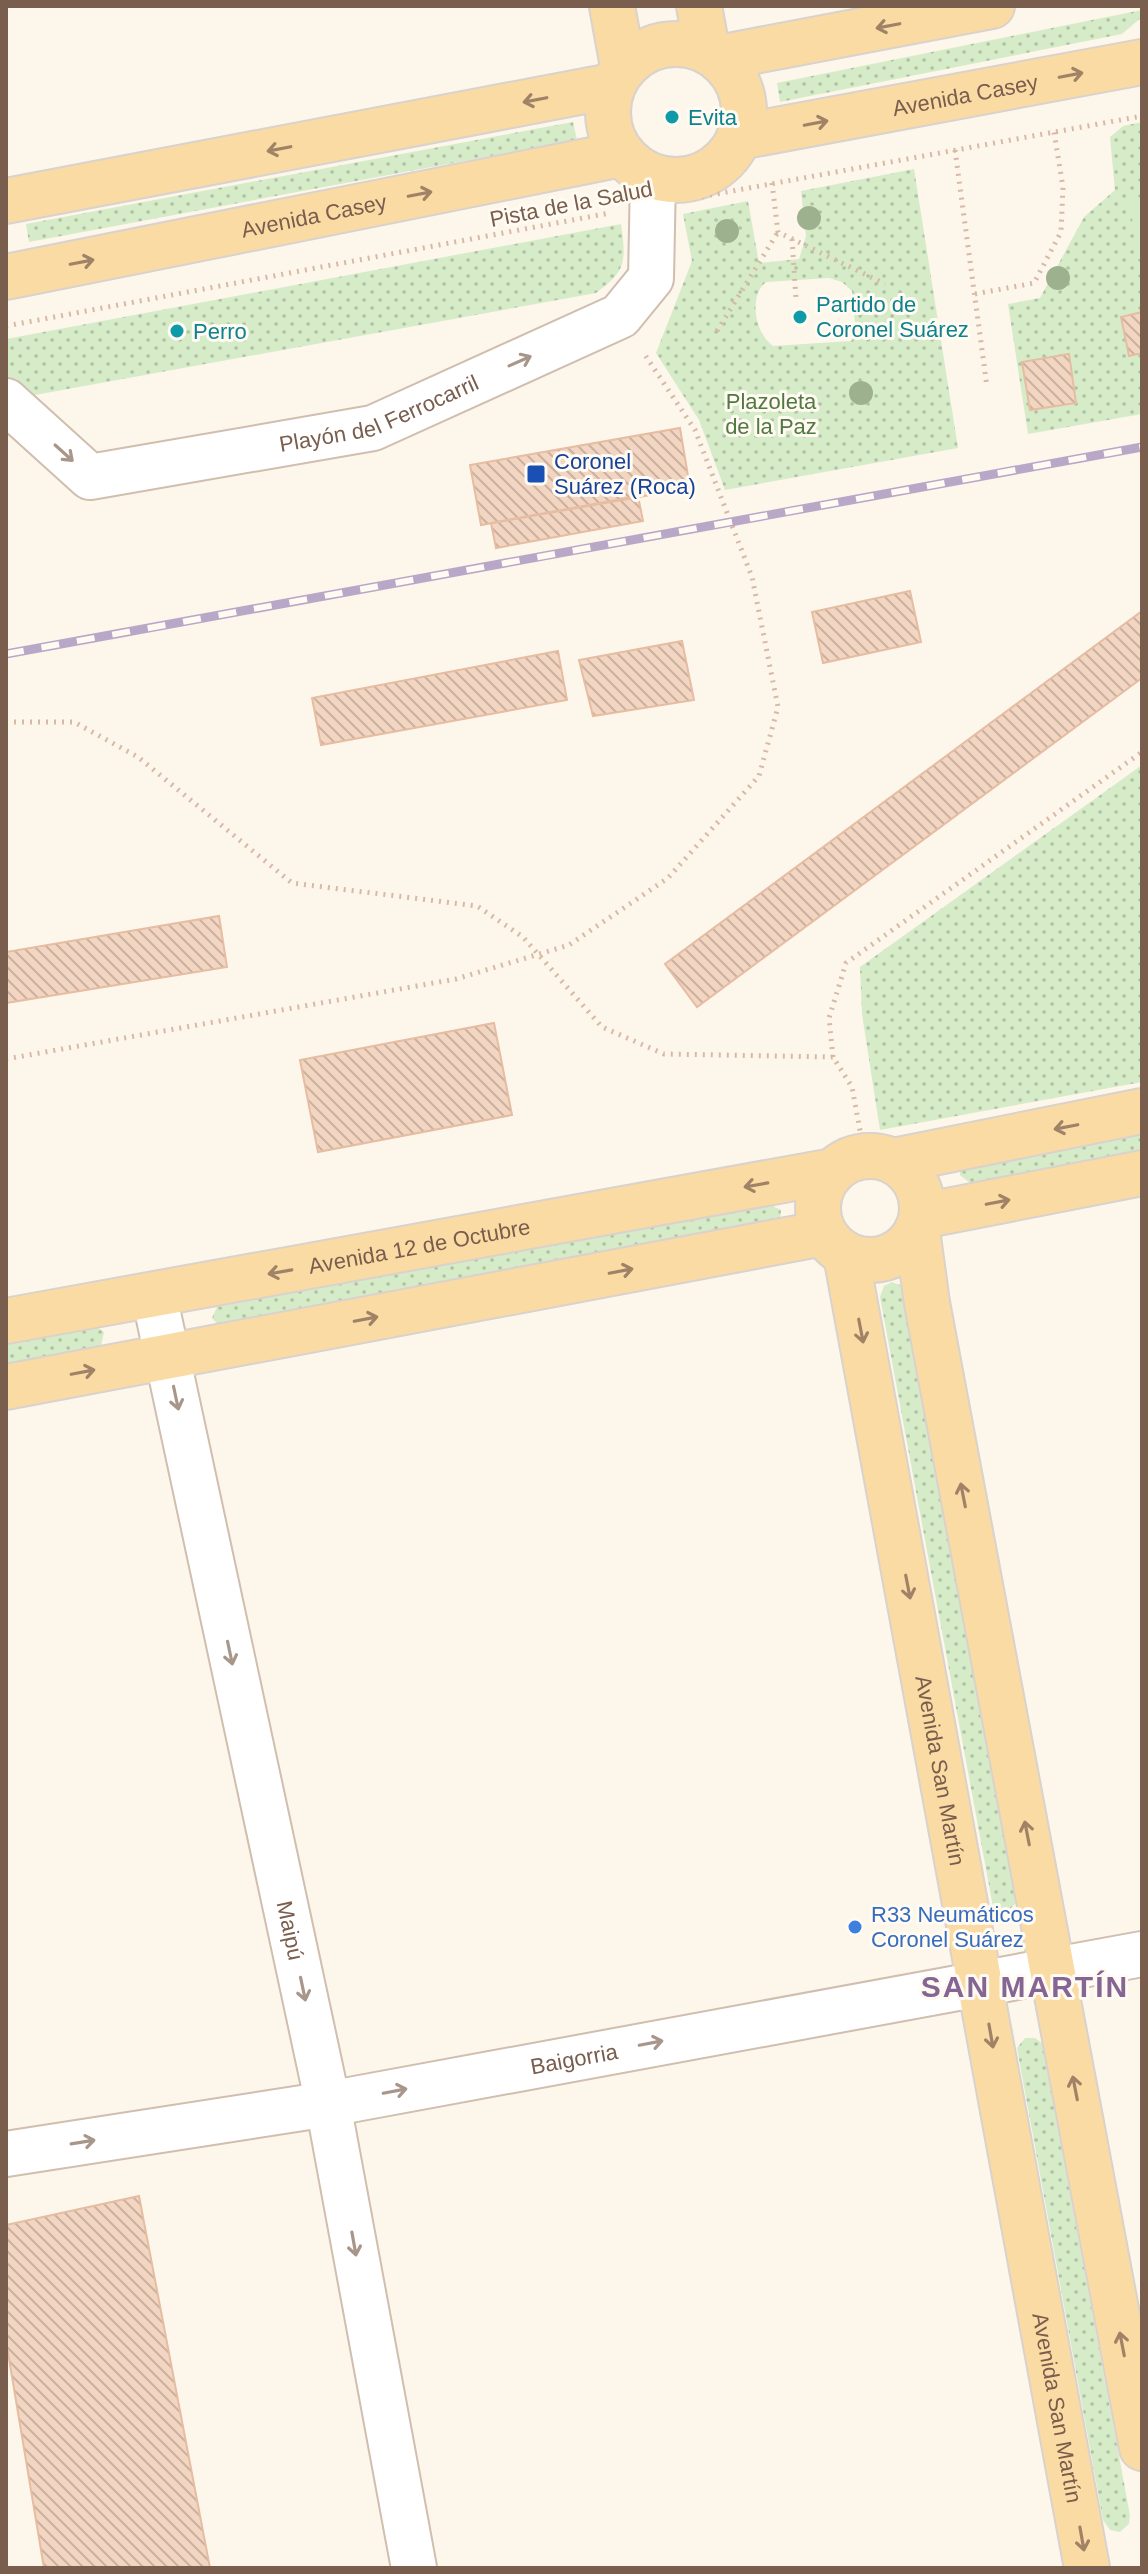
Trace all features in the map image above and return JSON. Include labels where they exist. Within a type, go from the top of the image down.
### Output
[{"type":"main road","points":[[612,6],[617,76],[607,108],[609,129],[642,179],[675,181],[697,177],[718,166],[734,150],[745,105],[739,83],[713,54],[699,6]]},
{"type":"main road","points":[[6,201],[617,76],[640,53],[662,44],[685,43],[713,54],[992,6]]},
{"type":"main road","name":"Avenida Casey","points":[[739,137],[1142,62]]},
{"type":"main road","name":"Avenida Casey","points":[[6,277],[642,179]]},
{"type":"main road","name":"Avenida 12 de Octubre","points":[[6,1321],[1142,1111]]},
{"type":"main road","points":[[1142,1173],[920,1223],[898,1253],[881,1260],[864,1260],[835,1244],[818,1214],[819,1196],[863,1163],[914,1178],[921,1194],[920,1223],[930,1318],[1142,2448]]},
{"type":"main road","points":[[6,1387],[167,1356],[835,1244]]},
{"type":"main road","name":"Avenida San Martín","points":[[835,1244],[982,1982],[1087,2568]]},
{"type":"street","name":"Playón del Ferrocarril","points":[[6,401],[90,477],[373,428],[620,316],[651,278],[642,179]]},
{"type":"street","name":"Maipú","points":[[154,1295],[328,2104],[414,2568]]},
{"type":"street","name":"Baigorria","points":[[6,2154],[328,2104],[1142,1954]]},
{"type":"path","name":"Pista de la Salud","points":[[6,326],[642,179],[772,183],[1142,116]]},
{"type":"path","points":[[975,294],[1034,283],[1061,232],[1063,187],[1054,132]]},
{"type":"path","points":[[955,150],[987,387]]},
{"type":"path","points":[[717,331],[778,232],[772,183]]},
{"type":"path","points":[[778,232],[885,284]]},
{"type":"path","points":[[792,238],[796,298]]},
{"type":"path","points":[[6,1059],[456,979],[569,945],[668,878],[759,776],[778,707],[752,577],[695,430],[620,316]]},
{"type":"path","points":[[6,722],[74,722],[138,757],[292,883],[477,906],[523,937],[602,1027],[664,1054],[833,1057]]},
{"type":"path","points":[[863,1163],[852,1087],[833,1057],[829,1018],[846,963],[1142,752]]},
{"type":"green space","points":[[1142,10],[1142,17],[1122,34],[780,102],[777,83]]},
{"type":"green space","points":[[573,122],[577,140],[29,242],[26,224]]},
{"type":"green space","points":[[1142,122],[1142,414],[1028,434],[1008,304],[1040,298],[1084,217],[1115,190],[1110,137],[1123,126]]},
{"type":"green space","name":"Plazoleta de la Paz","points":[[914,169],[958,448],[725,490],[699,420],[656,353],[692,261],[683,214],[748,201],[759,263],[799,259],[806,236],[801,191]],"holes":[[[829,278],[842,282],[852,291],[856,335],[851,341],[773,346],[762,333],[756,305],[760,289],[766,282]]]},
{"type":"green space","points":[[1142,199],[1142,259],[1139,259],[1129,201]]},
{"type":"green space","points":[[621,224],[624,247],[622,264],[614,278],[596,293],[24,397],[6,383],[6,339]]},
{"type":"green space","points":[[1142,765],[1142,1082],[880,1130],[862,1014],[860,967]]},
{"type":"green space","points":[[1142,1130],[1142,1152],[970,1183],[960,1175],[960,1167]]},
{"type":"green space","points":[[769,1204],[781,1210],[780,1220],[219,1326],[212,1318],[217,1307]]},
{"type":"green space","points":[[892,1282],[900,1285],[904,1293],[1017,1902],[1006,1913],[993,1907],[880,1297],[884,1286]]},
{"type":"green space","points":[[94,1325],[104,1332],[101,1346],[6,1364],[6,1341]]},
{"type":"green space","points":[[1025,2038],[1035,2038],[1042,2043],[1130,2515],[1129,2524],[1120,2532],[1110,2530],[1103,2520],[1017,2048]]},
{"type":"building","points":[[1142,312],[1142,353],[1129,356],[1121,317]]},
{"type":"building","points":[[1069,354],[1076,403],[1030,410],[1022,362]]},
{"type":"building","points":[[680,428],[690,488],[481,525],[470,465]]},
{"type":"building","points":[[638,496],[643,521],[496,548],[491,523]]},
{"type":"building","points":[[910,591],[921,642],[823,663],[812,612]]},
{"type":"building","points":[[1142,611],[1142,678],[697,1007],[665,964]]},
{"type":"building","points":[[682,641],[694,700],[593,716],[579,660]]},
{"type":"building","points":[[558,651],[567,700],[321,745],[312,698]]},
{"type":"building","points":[[219,916],[227,967],[6,1003],[6,952]]},
{"type":"building","points":[[494,1023],[512,1115],[318,1152],[300,1060]]},
{"type":"building","points":[[139,2196],[210,2568],[44,2568],[6,2341],[6,2225]]},
{"type":"railway","points":[[6,654],[1142,447]]},
{"type":"place","name":"Evita","points":[[672,117]]},
{"type":"place","name":"Partido de Coronel Suárez","points":[[800,317]]},
{"type":"place","name":"Perro","points":[[177,331]]},
{"type":"place","name":"Coronel Suárez (Roca)","points":[[536,474]]},
{"type":"place","name":"R33 Neumáticos Coronel Suárez","points":[[855,1927]]},
{"type":"district","name":"SAN MARTÍN","points":[[1025,1986]]}]
